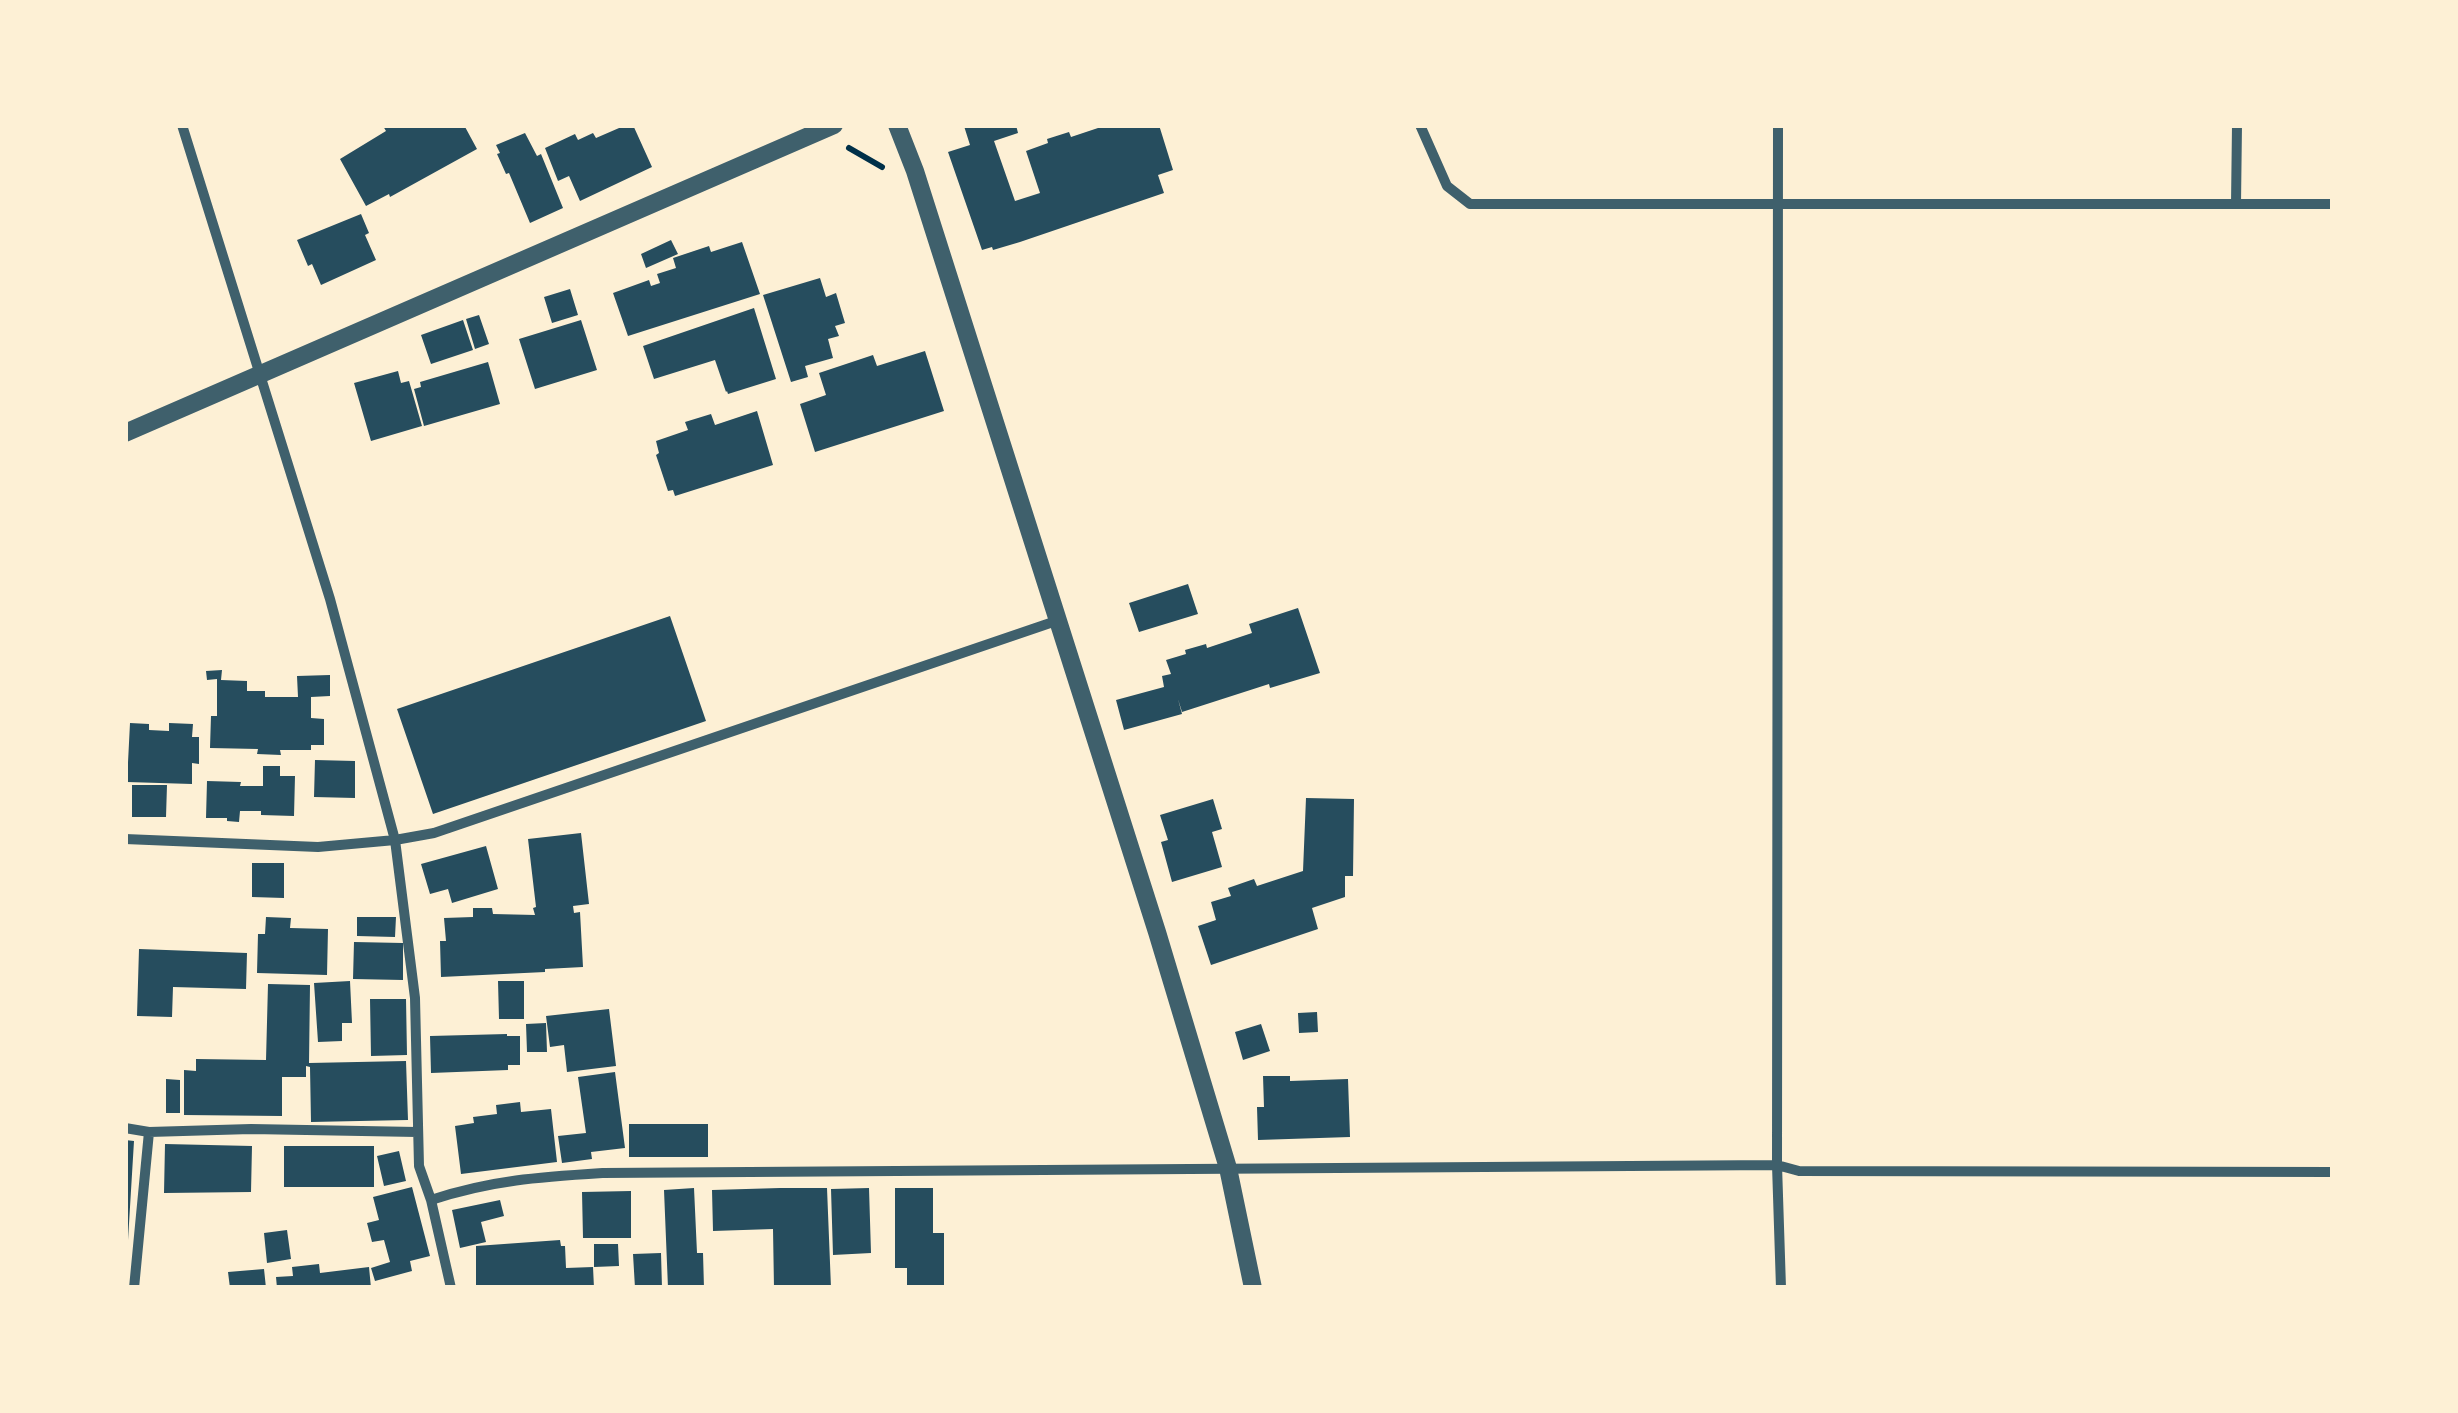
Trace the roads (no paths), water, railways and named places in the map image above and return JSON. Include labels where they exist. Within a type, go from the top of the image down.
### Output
[{"type":"street","points":[[182,125],[330,599],[395,840],[415,998],[419,1166],[432,1200],[451,1288]]},
{"type":"street","points":[[897,125],[915,171],[1157,932],[1228,1168],[1253,1288]]},
{"type":"street","points":[[1420,125],[1447,186],[1470,204],[2333,204]]},
{"type":"street","points":[[1778,125],[1776,1166],[1781,1288]]},
{"type":"street","points":[[2236,125],[2236,204]]},
{"type":"street","points":[[125,432],[839,131]]},
{"type":"street","points":[[125,839],[318,847],[434,834],[1059,620]]},
{"type":"street","points":[[125,1128],[149,1132],[418,1132]]},
{"type":"street","points":[[134,1288],[149,1132]]},
{"type":"street","points":[[432,1200],[471,1187],[516,1179],[603,1173],[1776,1166],[1799,1171],[2333,1172]]}]
